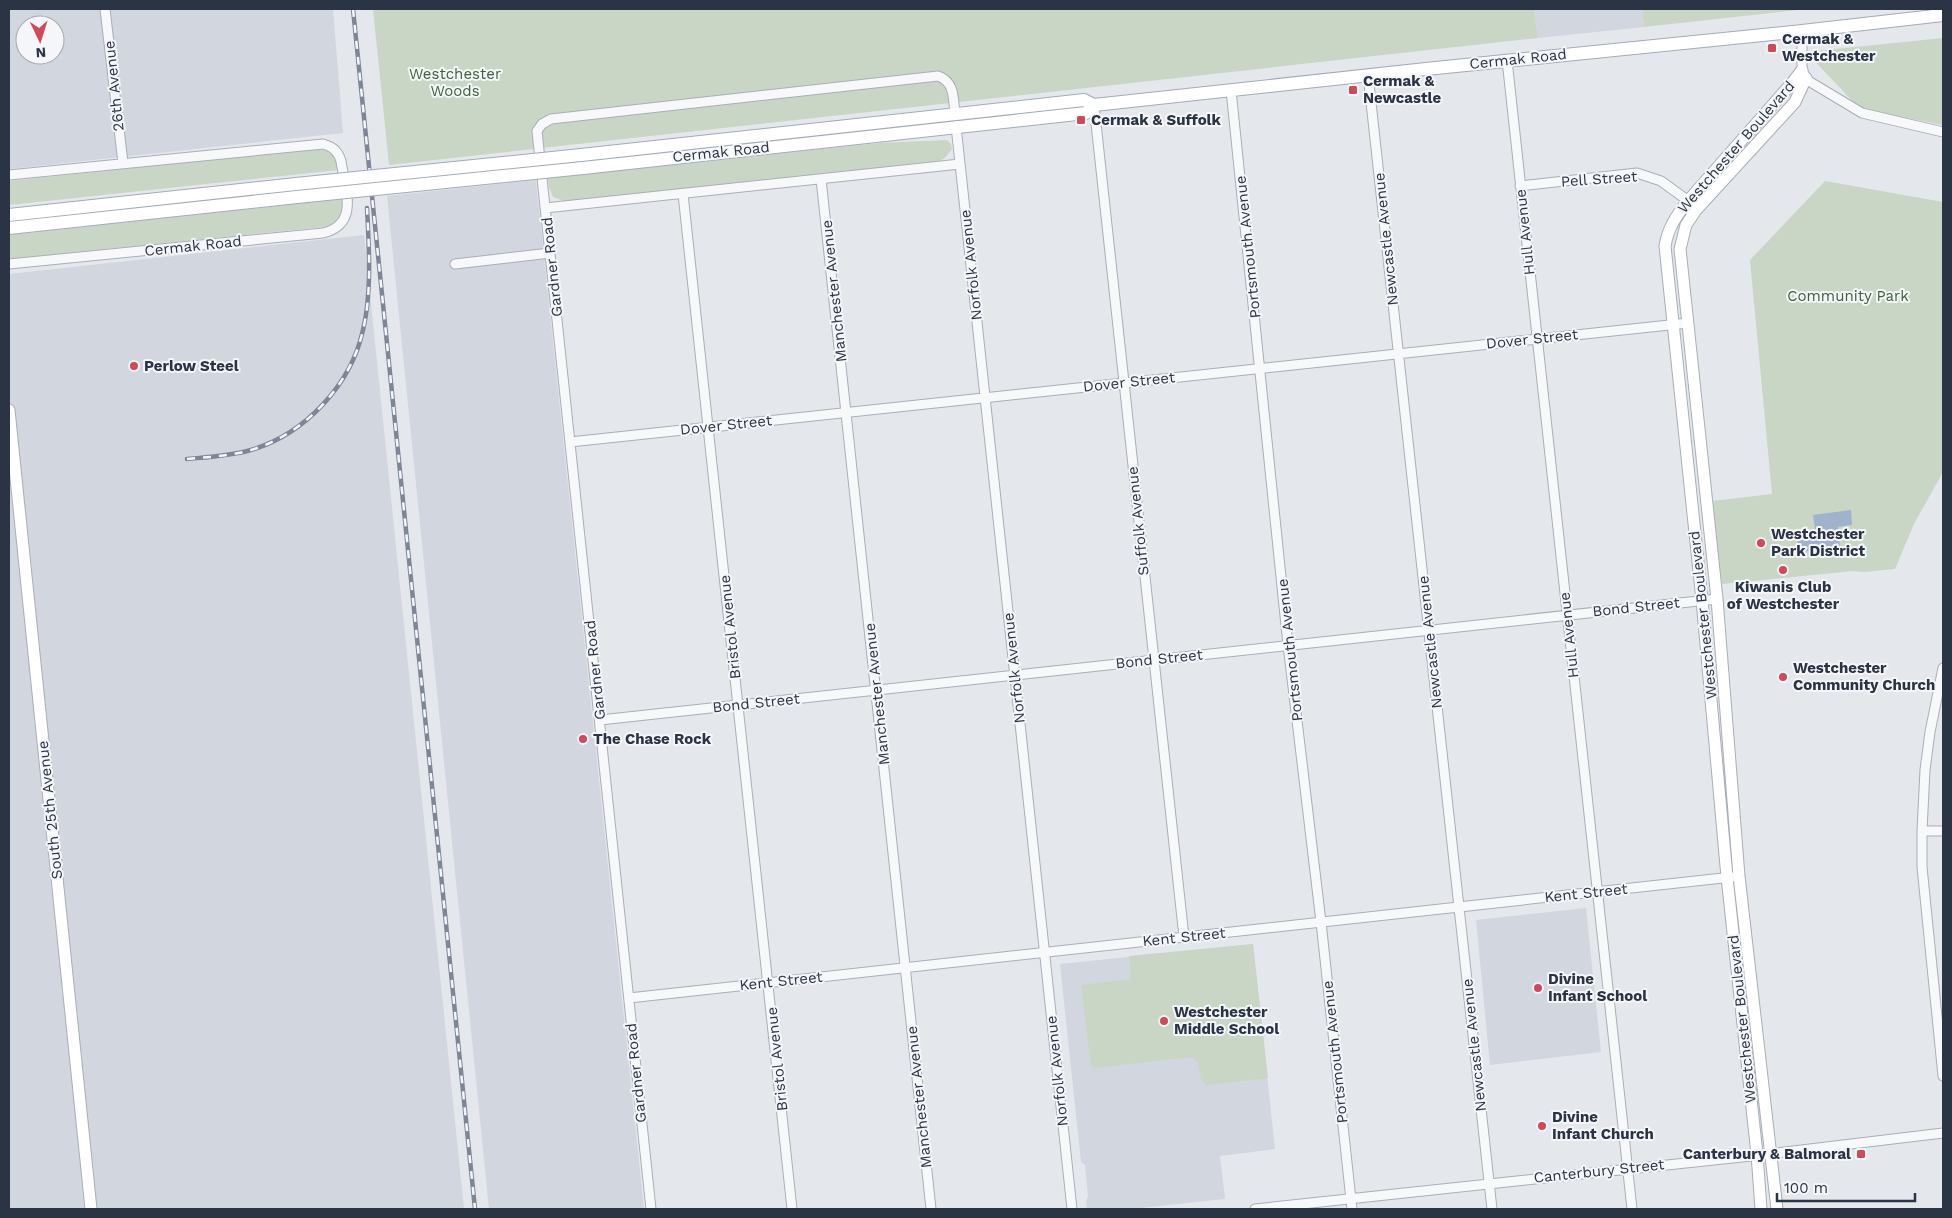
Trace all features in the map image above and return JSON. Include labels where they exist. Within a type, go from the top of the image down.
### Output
[{"type":"main road","name":"Cermak Road","points":[[9,228],[41,218],[955,120],[1086,113],[1094,105],[1943,15]]},
{"type":"main road","name":"Cermak Road","points":[[9,215],[41,218]]},
{"type":"street","name":"26th Avenue","points":[[105,9],[123,163]]},
{"type":"street","points":[[1802,31],[1804,74],[1862,113],[1943,132]]},
{"type":"street","name":"Hull Avenue","points":[[1507,60],[1632,1209]]},
{"type":"street","name":"Westchester Boulevard","points":[[1761,1209],[1757,1154],[1727,877],[1702,600],[1665,246],[1667,234],[1673,221],[1688,201],[1789,87],[1804,74]]},
{"type":"street","name":"Westchester Boulevard","points":[[1777,1209],[1739,876],[1718,599],[1680,249],[1686,225],[1698,208],[1795,102],[1804,74]]},
{"type":"street","name":"Newcastle Avenue","points":[[1368,75],[1492,1209]]},
{"type":"street","name":"Gardner Road","points":[[651,1209],[537,131],[542,124],[551,119],[938,76],[946,79],[951,87],[955,120]]},
{"type":"street","name":"Portsmouth Avenue","points":[[1231,90],[1288,645],[1321,922],[1352,1209]]},
{"type":"street","name":"Suffolk Avenue","points":[[1094,105],[1184,937]]},
{"type":"street","name":"Norfolk Avenue","points":[[955,120],[1072,1209]]},
{"type":"street","name":"Cermak Road","points":[[9,176],[323,144],[334,148],[339,153],[342,161],[348,211],[344,221],[337,228],[323,233],[9,264]]},
{"type":"street","points":[[545,208],[960,164]]},
{"type":"street","name":"Pell Street","points":[[1520,186],[1637,173],[1661,181],[1698,208]]},
{"type":"street","name":"Manchester Avenue","points":[[821,179],[931,1209]]},
{"type":"street","name":"Bristol Avenue","points":[[683,194],[792,1209]]},
{"type":"street","points":[[455,264],[550,253]]},
{"type":"street","name":"Dover Street","points":[[570,442],[1688,323]]},
{"type":"street","name":"South 25th Avenue","points":[[9,410],[14,500],[91,1209]]},
{"type":"street","name":"Bond Street","points":[[600,720],[1718,599]]},
{"type":"street","points":[[1943,668],[1926,770],[1922,830],[1922,867],[1943,1076]]},
{"type":"street","points":[[1922,830],[1943,831]]},
{"type":"street","name":"Kent Street","points":[[628,998],[1739,876]]},
{"type":"street","points":[[1933,971],[1943,970]]},
{"type":"street","name":"Canterbury Street","points":[[1255,1209],[1943,1133]]},
{"type":"shaded area","points":[[9,9],[333,9],[343,133],[9,169]]},
{"type":"shaded area","points":[[1534,9],[1642,9],[1644,27],[1538,38]]},
{"type":"shaded area","points":[[536,180],[644,1209],[489,1209],[387,196]]},
{"type":"shaded area","points":[[364,235],[464,1209],[9,1209],[9,274]]},
{"type":"shaded area","name":"Divine Infant School","points":[[1586,908],[1601,1052],[1490,1065],[1476,920]]},
{"type":"shaded area","name":"Westchester Middle School","points":[[1253,944],[1275,1149],[1220,1156],[1225,1199],[1131,1209],[1087,1209],[1086,1202],[1088,1196],[1085,1165],[1081,1162],[1060,964]]},
{"type":"green space","name":"Westchester Woods","points":[[373,9],[1534,9],[1538,38],[389,165]]},
{"type":"green space","points":[[1642,9],[1807,9],[1644,27]]},
{"type":"green space","points":[[1943,38],[1943,125],[1860,109],[1806,52]]},
{"type":"green space","points":[[947,140],[951,144],[952,149],[945,158],[939,161],[564,201],[553,197],[548,178],[879,143]]},
{"type":"green space","points":[[314,149],[324,150],[331,154],[336,160],[339,170],[9,205],[9,181]]},
{"type":"green space","name":"Community Park","points":[[1825,181],[1943,202],[1943,472],[1914,524],[1895,569],[1853,571],[1722,584],[1712,501],[1772,494],[1750,260]]},
{"type":"green space","points":[[342,199],[342,210],[336,221],[323,227],[9,259],[9,235]]},
{"type":"green space","points":[[1253,944],[1268,1078],[1207,1085],[1201,1080],[1198,1062],[1191,1057],[1094,1068],[1091,1066],[1081,985],[1131,979],[1129,956]]},
{"type":"water","points":[[1851,510],[1852,525],[1838,527],[1840,547],[1799,552],[1797,539],[1816,536],[1813,515]]},
{"type":"railway","points":[[353,9],[475,1209]]},
{"type":"railway","points":[[187,459],[235,454],[271,443],[307,420],[337,388],[357,350],[366,316],[369,270],[367,208]]},
{"type":"place","name":"Cermak & Westchester","points":[[1772,48]]},
{"type":"place","name":"Cermak & Newcastle","points":[[1353,90]]},
{"type":"place","name":"Cermak & Suffolk","points":[[1081,120]]},
{"type":"place","name":"Perlow Steel","points":[[134,366]]},
{"type":"place","name":"Westchester Park District","points":[[1761,543]]},
{"type":"place","name":"Kiwanis Club of Westchester","points":[[1783,570]]},
{"type":"place","name":"Westchester Community Church","points":[[1783,677]]},
{"type":"place","name":"The Chase Rock","points":[[583,739]]},
{"type":"place","name":"Divine Infant School","points":[[1538,988]]},
{"type":"place","name":"Westchester Middle School","points":[[1164,1021]]},
{"type":"place","name":"Divine Infant Church","points":[[1542,1126]]},
{"type":"place","name":"Canterbury & Balmoral","points":[[1861,1154]]}]
